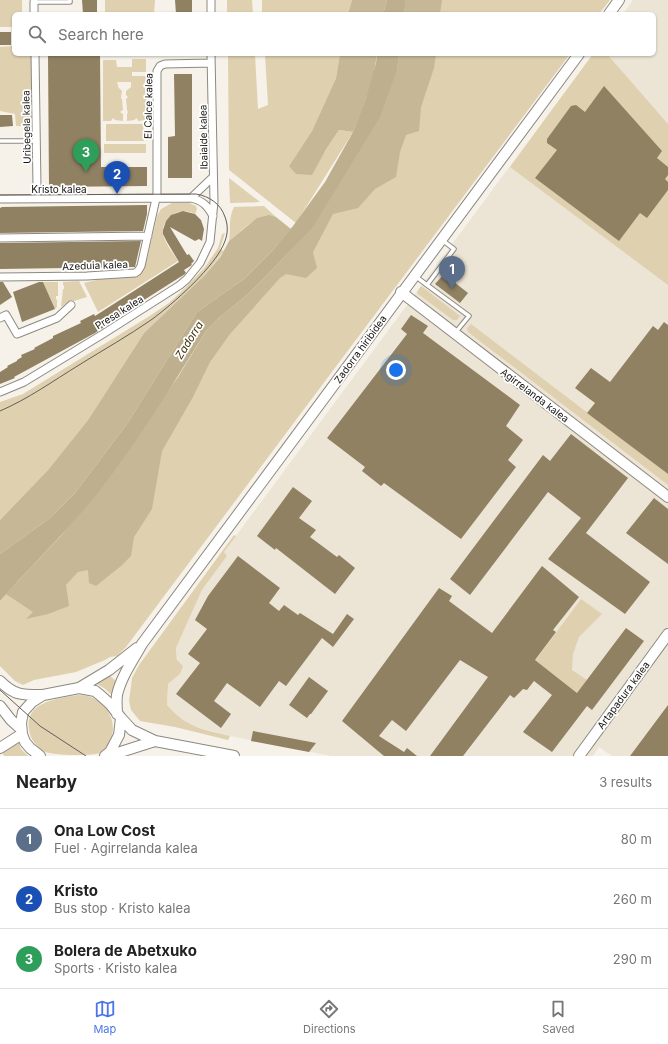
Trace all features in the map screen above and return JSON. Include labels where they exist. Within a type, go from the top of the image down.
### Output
[{"type":"main road","points":[[610,12],[619,0]]},
{"type":"main road","name":"Zadorra hiribidea","points":[[107,756],[119,735],[117,695],[127,670],[142,644],[578,56]]},
{"type":"main road","name":"Agirrelanda kalea","points":[[402,292],[668,497]]},
{"type":"main road","name":"Artapadura kalea","points":[[579,756],[668,634]]},
{"type":"main road","name":"Zadorra hiribidea","points":[[21,732],[23,712],[32,702],[43,695],[79,688],[113,667],[142,644]]},
{"type":"main road","points":[[0,681],[14,693],[25,695],[43,695]]},
{"type":"main road","name":"Zadorra hiribidea","points":[[79,688],[95,691],[110,704],[119,716]]},
{"type":"main road","points":[[0,706],[21,732],[25,742],[40,756]]},
{"type":"main road","points":[[119,716],[132,730],[155,741],[198,752],[234,756]]},
{"type":"main road","points":[[0,748],[21,732]]},
{"type":"main road","points":[[107,756],[155,741]]},
{"type":"street","points":[[211,0],[211,12]]},
{"type":"street","points":[[34,1],[34,12]]},
{"type":"street","name":"Uribegela kalea","points":[[35,56],[36,199]]},
{"type":"street","name":"Ibaialde kalea","points":[[211,56],[214,177],[213,217]]},
{"type":"street","name":"El Calce kalea","points":[[156,198],[158,182],[157,72],[160,66],[165,64],[211,63]]},
{"type":"street","points":[[191,198],[214,177]]},
{"type":"street","name":"Azeduia kalea","points":[[0,277],[87,276],[135,273],[141,266],[156,198]]},
{"type":"street","points":[[191,198],[200,200],[205,204],[213,217]]},
{"type":"street","name":"Kristo kalea","points":[[0,199],[191,198]]},
{"type":"street","name":"Presa kalea","points":[[0,392],[30,379],[180,285],[193,273],[207,250],[210,242],[213,217]]},
{"type":"street","points":[[0,238],[148,236]]},
{"type":"street","points":[[0,318],[6,315],[16,334],[57,318],[71,304]]},
{"type":"lane","points":[[34,1],[70,2],[70,0]]},
{"type":"lane","points":[[0,141],[36,141]]},
{"type":"lane","points":[[427,285],[454,249],[441,239]]},
{"type":"lane","points":[[414,275],[469,316],[455,334]]},
{"type":"shaded area","points":[[0,0],[22,0],[22,12],[12,12],[12,27],[0,27]]},
{"type":"shaded area","points":[[105,0],[155,0],[154,12],[105,12]]},
{"type":"shaded area","points":[[227,0],[252,0],[253,12],[227,12]]},
{"type":"shaded area","points":[[262,0],[352,0],[349,12],[262,12]]},
{"type":"shaded area","points":[[352,0],[387,0],[384,12],[349,12]]},
{"type":"shaded area","points":[[406,0],[610,0],[601,12],[404,12]]},
{"type":"shaded area","points":[[406,0],[442,0],[440,12],[404,12]]},
{"type":"shaded area","points":[[633,0],[668,0],[668,756],[612,756],[599,747],[593,756],[331,756],[230,736],[192,726],[175,714],[167,705],[168,684],[180,674],[176,648],[202,590],[227,556],[224,552],[592,56],[656,56],[656,12],[624,12]]},
{"type":"shaded area","points":[[12,46],[12,56],[32,56],[36,127],[16,126],[15,114],[0,111],[0,47]]},
{"type":"shaded area","points":[[228,56],[255,56],[258,109],[268,105],[265,56],[340,56],[336,78],[312,131],[289,166],[325,151],[339,130],[353,132],[296,223],[229,170]]},
{"type":"shaded area","points":[[340,56],[377,56],[371,84],[353,132],[339,130],[325,151],[312,175],[296,174],[289,166],[312,131],[336,78]]},
{"type":"shaded area","points":[[399,56],[569,56],[126,647],[117,656],[110,657],[76,672],[34,680],[23,685],[15,681],[0,666],[0,601],[20,579],[287,255],[397,70]]},
{"type":"shaded area","points":[[399,56],[436,56],[434,68],[421,107],[419,131],[406,135],[400,152],[396,177],[375,189],[358,208],[333,214],[313,252],[317,268],[306,278],[286,274],[280,278],[230,334],[210,362],[193,397],[162,451],[152,509],[134,537],[131,556],[96,586],[89,583],[88,570],[78,572],[66,585],[69,606],[48,614],[26,619],[33,612],[6,594],[62,535],[178,377],[206,331],[220,317],[248,294],[311,230],[397,70]]},
{"type":"shaded area","points":[[592,56],[609,56],[668,124],[668,285],[510,167]]},
{"type":"shaded area","points":[[132,59],[146,59],[146,72],[132,72],[132,76],[146,76],[146,81],[144,83],[146,85],[146,95],[144,97],[146,99],[146,110],[144,112],[146,114],[146,120],[138,121],[137,118],[127,121],[128,112],[126,99],[128,97],[126,95],[126,91],[131,87],[131,82],[117,82],[118,87],[122,91],[121,98],[123,110],[120,112],[123,114],[123,121],[115,120],[113,118],[111,121],[103,121],[103,60],[116,60],[117,67],[132,67]]},
{"type":"shaded area","points":[[106,124],[143,124],[144,141],[106,141]]},
{"type":"shaded area","points":[[104,144],[146,144],[146,153],[104,153]]},
{"type":"shaded area","points":[[229,178],[260,202],[230,203]]},
{"type":"shaded area","points":[[172,203],[189,203],[196,206],[197,209],[195,214],[184,211],[173,214],[169,217],[164,227],[163,233],[165,240],[178,261],[98,312],[84,283],[109,277],[141,273],[148,256],[157,216],[161,209]]},
{"type":"shaded area","points":[[264,206],[276,217],[269,216],[256,219],[229,241],[230,220],[234,207]]},
{"type":"shaded area","points":[[269,215],[276,217],[291,229],[273,250],[244,279],[197,312],[127,424],[75,493],[50,518],[0,554],[0,520],[48,470],[88,420],[144,333],[205,275],[221,256],[229,241],[257,218]]},
{"type":"shaded area","points":[[225,233],[220,249],[224,251],[205,275],[144,333],[88,420],[48,470],[0,520],[0,402],[23,394],[169,303],[205,267],[218,248],[222,234]]},
{"type":"shaded area","points":[[79,281],[87,297],[67,303],[61,307],[64,289],[63,282]]},
{"type":"shaded area","points":[[43,282],[58,282],[58,296],[56,296],[57,307],[55,309]]},
{"type":"shaded area","points":[[421,286],[460,316],[457,320],[453,320],[418,294],[417,292]]},
{"type":"shaded area","points":[[471,324],[668,474],[668,485],[468,332],[467,328]]},
{"type":"shaded area","points":[[234,535],[236,536],[224,552],[227,556],[202,590],[176,648],[177,660],[183,666],[180,674],[168,684],[167,705],[181,719],[203,729],[230,736],[228,740],[175,727],[140,721],[131,710],[129,701],[132,678],[139,665]]},
{"type":"shaded area","points":[[581,599],[602,614],[579,637],[573,654],[572,670],[587,680],[583,686],[600,699],[594,706],[539,663],[518,684]]},
{"type":"shaded area","points":[[109,675],[117,682],[113,696],[104,688],[95,683]]},
{"type":"shaded area","points":[[78,695],[99,701],[111,716],[113,726],[112,736],[108,745],[100,753],[89,755],[63,755],[43,751],[36,745],[31,737],[29,726],[30,717],[34,710],[49,701]]},
{"type":"shaded area","points":[[18,741],[21,749],[28,756],[4,756],[2,751]]},
{"type":"water","points":[[387,0],[406,0],[404,12],[384,12]]},
{"type":"water","name":"Zadorra","points":[[377,56],[399,56],[397,70],[380,117],[311,230],[248,294],[220,317],[206,331],[126,455],[96,495],[0,601],[0,554],[50,518],[75,493],[127,424],[197,312],[244,279],[273,250],[293,226],[325,182],[353,132],[366,98]]},
{"type":"building","points":[[82,0],[97,0],[97,12],[83,12]]},
{"type":"building","points":[[175,0],[192,0],[192,12],[176,12]]},
{"type":"building","points":[[0,32],[11,32],[11,45],[0,45]]},
{"type":"building","points":[[48,56],[100,56],[101,167],[147,167],[147,186],[49,187]]},
{"type":"building","points":[[174,74],[192,74],[192,178],[168,178],[168,137],[175,136]]},
{"type":"building","points":[[604,86],[662,151],[657,158],[668,167],[668,175],[665,179],[668,182],[668,190],[647,218],[640,213],[619,241],[535,178],[557,150],[547,143],[547,139],[571,106],[576,105],[585,112]]},
{"type":"building","points":[[0,115],[12,115],[13,126],[0,127]]},
{"type":"building","points":[[147,205],[147,214],[143,231],[0,233],[0,208],[2,207]]},
{"type":"building","points":[[183,211],[195,214],[201,220],[204,229],[202,241],[199,239],[195,241],[170,227],[187,255],[189,254],[194,261],[191,264],[192,265],[184,270],[186,273],[185,274],[103,326],[104,327],[95,333],[14,377],[15,378],[0,384],[0,372],[22,357],[21,355],[35,349],[34,348],[53,338],[53,336],[81,323],[80,321],[94,314],[95,316],[179,262],[163,234],[163,230],[166,221],[171,215]]},
{"type":"building","points":[[141,241],[135,267],[0,269],[0,243]]},
{"type":"building","points":[[444,274],[468,293],[460,303],[435,284]]},
{"type":"building","points":[[0,282],[3,282],[12,297],[0,305]]},
{"type":"building","points":[[39,282],[43,282],[55,309],[22,322],[13,292]]},
{"type":"building","points":[[411,315],[428,326],[423,333],[520,405],[506,426],[523,440],[508,460],[516,467],[461,539],[384,483],[381,486],[362,471],[365,467],[327,438],[407,334],[401,329]]},
{"type":"building","points":[[664,322],[668,325],[668,474],[587,413],[595,403],[575,388],[591,368],[610,382],[653,326],[658,330]]},
{"type":"building","points":[[571,434],[628,478],[586,533],[650,582],[625,614],[548,559],[581,518],[548,492],[470,595],[450,579],[543,455],[550,461]]},
{"type":"building","points":[[293,487],[312,501],[299,518],[316,530],[310,537],[337,557],[339,555],[355,568],[335,594],[276,548],[275,550],[257,536]]},
{"type":"building","points":[[654,498],[668,509],[668,564],[626,533]]},
{"type":"building","points":[[238,556],[280,588],[269,603],[279,611],[284,605],[298,615],[300,613],[333,634],[347,614],[354,619],[333,647],[322,638],[286,686],[279,681],[260,707],[227,683],[214,701],[231,714],[221,728],[176,694],[200,663],[188,654],[207,629],[195,620],[208,596]]},
{"type":"building","points":[[542,566],[579,597],[553,630],[556,632],[535,660],[577,693],[626,628],[644,641],[592,710],[587,706],[552,752],[523,732],[552,695],[534,681],[527,690],[523,689],[514,698],[510,695],[463,756],[430,756],[488,677],[460,660],[406,731],[392,720],[379,736],[404,752],[407,748],[417,756],[384,756],[342,721],[439,588],[452,596],[449,601],[492,633]]},
{"type":"building","points":[[309,677],[328,691],[307,718],[289,705]]},
{"type":"building","points":[[668,705],[668,756],[630,756]]},
{"type":"building","points":[[253,731],[316,743],[309,752],[251,741]]},
{"type":"tram line","points":[[0,195],[196,194],[214,201],[221,208],[227,223],[227,235],[220,251],[204,273],[182,295],[151,320],[133,332],[40,390],[0,411]]},
{"type":"tram line","points":[[0,690],[40,726],[86,756]]},
{"type":"place","name":"Bolera de Abetxuko","points":[[86,172]]},
{"type":"place","name":"Kristo","points":[[117,194]]},
{"type":"place","name":"Ona Low Cost","points":[[452,289]]}]
